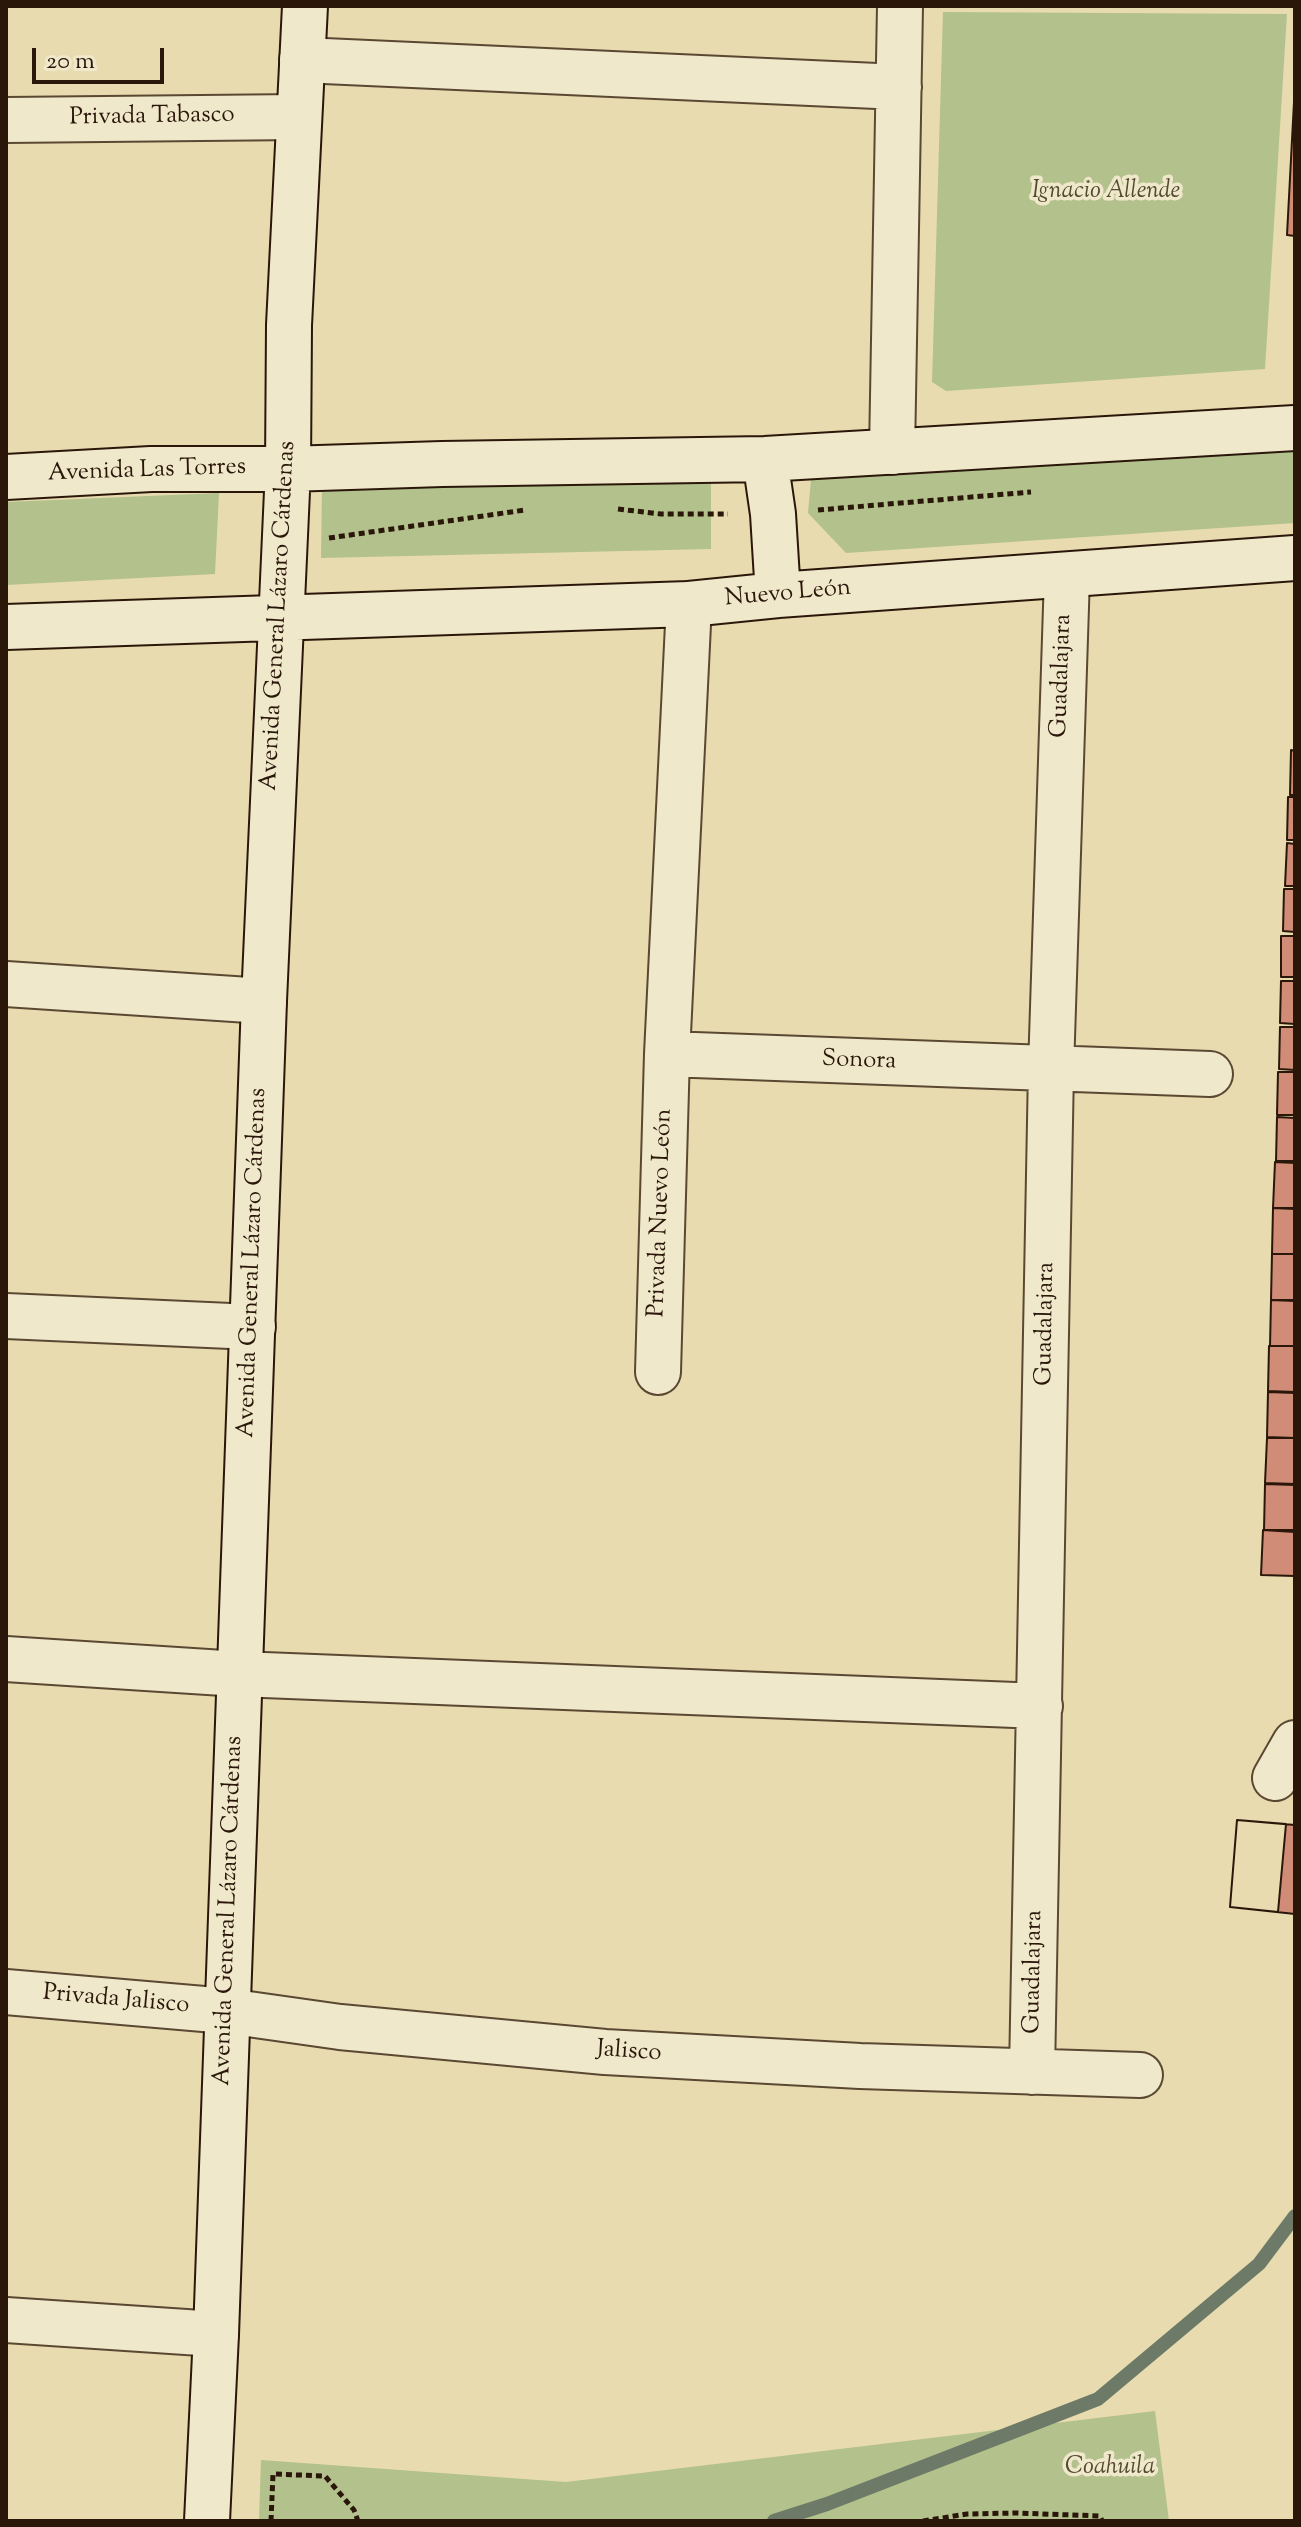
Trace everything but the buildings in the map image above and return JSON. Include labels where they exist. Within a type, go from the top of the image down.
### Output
[{"type":"street","name":"Avenida General Lázaro Cárdenas","points":[[207,2521],[279,616],[288,469],[289,325],[305,6]]},
{"type":"street","points":[[892,452],[900,6]]},
{"type":"street","points":[[302,60],[899,87]]},
{"type":"street","name":"Privada Tabasco","points":[[6,120],[299,117]]},
{"type":"street","points":[[288,469],[765,459],[1295,428]]},
{"type":"street","points":[[765,459],[773,514],[778,595]]},
{"type":"street","name":"Avenida Las Torres","points":[[6,477],[151,469],[288,469]]},
{"type":"street","name":"Nuevo León","points":[[279,616],[689,604],[1295,558]]},
{"type":"street","name":"Guadalajara","points":[[1032,2072],[1051,1069],[1067,576]]},
{"type":"street","name":"Privada Nuevo León","points":[[658,1372],[667,1054],[689,604]]},
{"type":"street","points":[[6,627],[279,616]]},
{"type":"street","points":[[6,984],[264,1001]]},
{"type":"street","name":"Sonora","points":[[667,1054],[1210,1074]]},
{"type":"street","points":[[6,1316],[253,1327]]},
{"type":"street","points":[[6,1659],[239,1674],[1040,1706]]},
{"type":"street","name":"Privada Jalisco","points":[[6,1992],[227,2011]]},
{"type":"street","name":"Jalisco","points":[[227,2011],[340,2027],[605,2052],[1032,2072]]},
{"type":"street","points":[[1032,2072],[1140,2075]]},
{"type":"street","points":[[6,2320],[216,2334]]},
{"type":"path","points":[[617,509],[661,514],[773,514]]},
{"type":"path","points":[[284,544],[527,510]]},
{"type":"path","points":[[271,2521],[273,2474],[325,2476],[354,2510],[358,2521]]},
{"type":"path","points":[[923,2521],[967,2514],[1005,2513],[1100,2516],[1102,2521]]},
{"type":"green space","name":"Ignacio Allende","points":[[943,12],[1287,14],[1265,369],[946,391],[932,382]]},
{"type":"green space","points":[[1295,438],[1295,523],[846,553],[808,513],[812,468]]},
{"type":"green space","points":[[711,473],[711,549],[321,558],[322,487]]},
{"type":"green space","points":[[219,493],[215,574],[6,585],[6,502]]},
{"type":"green space","name":"Coahuila","points":[[1155,2411],[1169,2521],[259,2521],[261,2460],[566,2482]]},
{"type":"waterway","points":[[774,2521],[827,2504],[1098,2399],[1259,2264],[1295,2216]]}]
